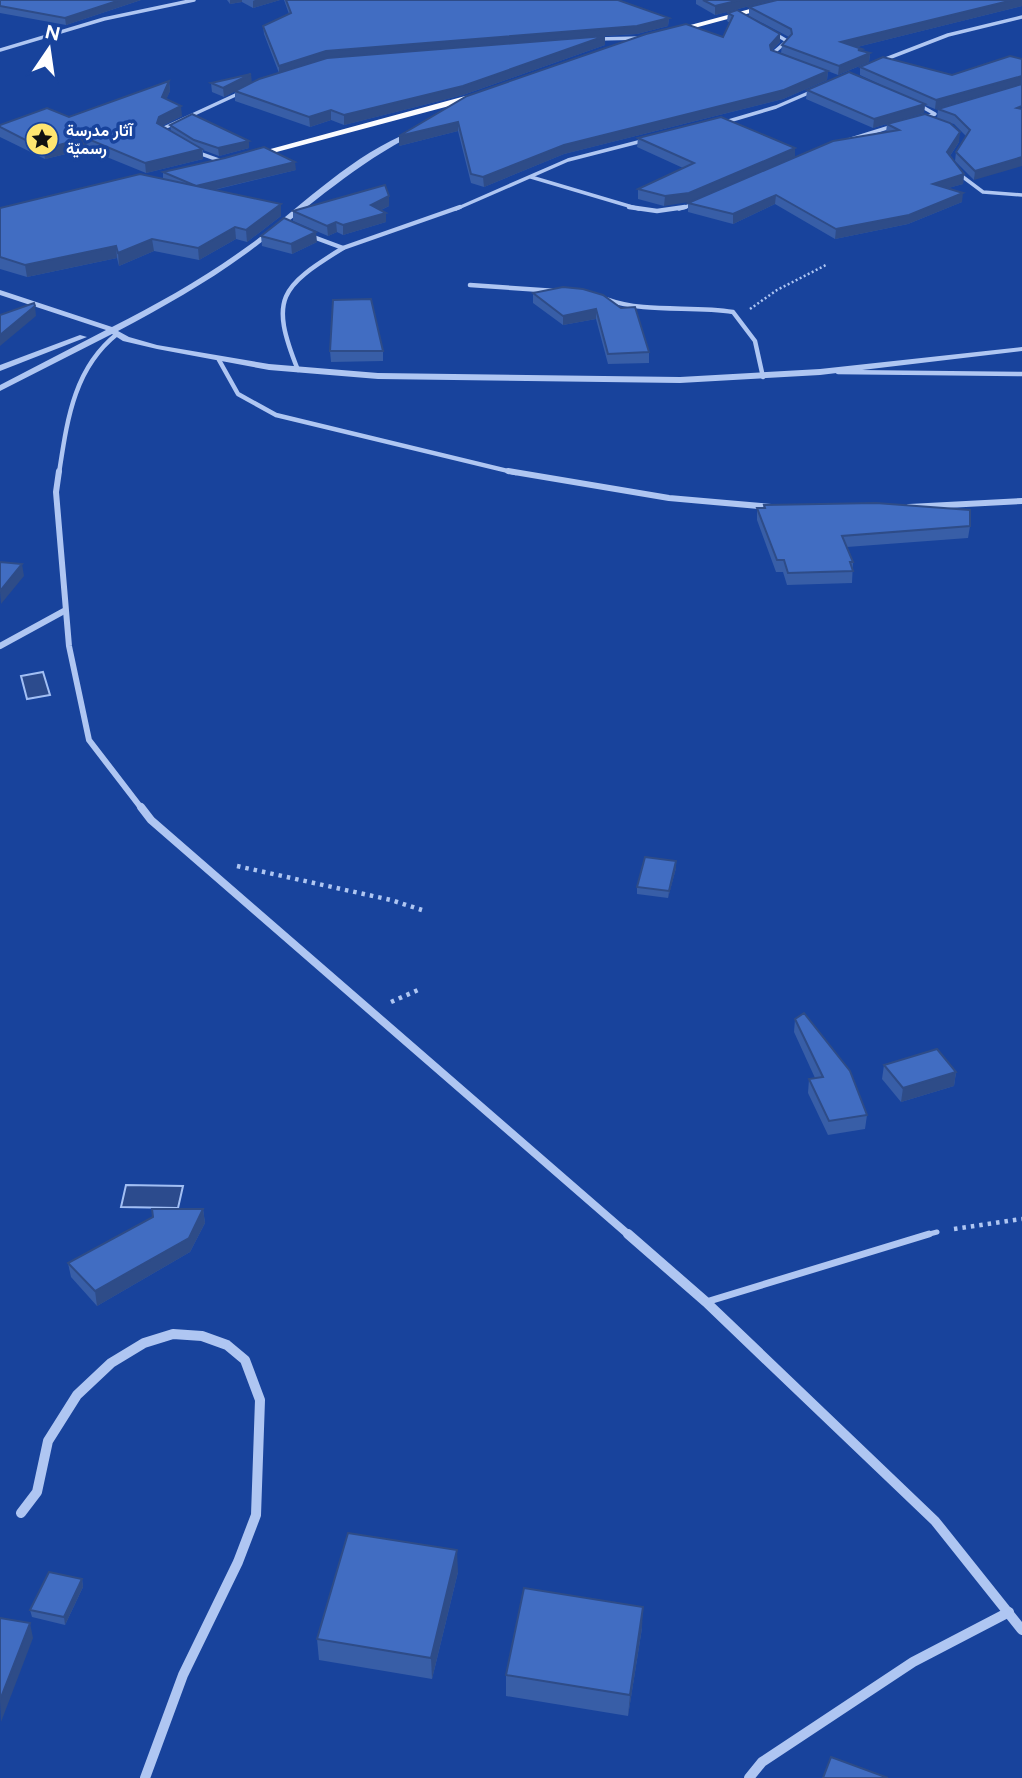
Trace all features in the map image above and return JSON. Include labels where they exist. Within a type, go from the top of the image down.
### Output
[{"type":"main road","points":[[666,33],[744,18],[794,0]]},
{"type":"main road","points":[[608,51],[654,36]]},
{"type":"main road","points":[[198,168],[490,92]]},
{"type":"street","points":[[0,50],[104,19],[194,0]]},
{"type":"street","points":[[872,65],[948,35],[1022,17]]},
{"type":"street","points":[[770,31],[787,41],[772,54],[780,58]]},
{"type":"street","points":[[587,40],[642,38]]},
{"type":"street","points":[[170,138],[162,132],[164,128],[247,90]]},
{"type":"street","points":[[711,125],[776,107],[814,91]]},
{"type":"street","points":[[443,116],[467,100]]},
{"type":"street","points":[[911,101],[935,114]]},
{"type":"street","points":[[914,121],[947,111]]},
{"type":"street","points":[[924,118],[931,121]]},
{"type":"street","points":[[846,140],[904,123]]},
{"type":"street","points":[[0,388],[113,332],[193,286],[283,222],[357,162],[418,130]]},
{"type":"street","points":[[298,370],[279,315],[283,297],[300,277],[342,248],[448,212],[569,160],[657,137]]},
{"type":"street","points":[[193,151],[225,162]]},
{"type":"street","points":[[952,167],[983,192],[1022,195]]},
{"type":"street","points":[[530,177],[655,212],[681,210],[706,199]]},
{"type":"street","points":[[283,222],[292,227]]},
{"type":"street","points":[[302,232],[342,248]]},
{"type":"street","points":[[470,285],[564,292]]},
{"type":"street","points":[[0,292],[132,341],[219,360],[298,370],[402,376],[589,380],[763,377],[1022,349]]},
{"type":"street","points":[[598,297],[631,308],[703,307],[724,310],[737,316],[755,341],[763,377]]},
{"type":"street","points":[[0,368],[113,332]]},
{"type":"street","points":[[113,332],[71,400],[56,492],[64,611],[89,740],[104,763],[151,820],[706,1301],[935,1521],[1022,1630]]},
{"type":"street","points":[[219,360],[231,386],[248,402],[299,422],[413,451],[514,471],[670,496],[781,508]]},
{"type":"street","points":[[820,372],[1022,374]]},
{"type":"street","points":[[901,507],[1022,502]]},
{"type":"street","points":[[0,646],[64,611]]},
{"type":"street","points":[[21,1513],[37,1492],[48,1441],[77,1395],[111,1363],[144,1343],[173,1334],[202,1336],[227,1345],[245,1360],[260,1400],[256,1515],[238,1562],[183,1675],[145,1778]]},
{"type":"street","points":[[749,1778],[762,1762],[912,1660],[1009,1612]]},
{"type":"lane","points":[[706,1301],[937,1232]]},
{"type":"path","points":[[737,316],[777,290],[826,265]]},
{"type":"path","points":[[224,863],[391,900],[422,910]]},
{"type":"path","points":[[371,1011],[418,990]]},
{"type":"path","points":[[937,1232],[1022,1219]]},
{"type":"water","points":[[43,672],[50,695],[27,699],[21,676]]},
{"type":"water","points":[[126,1185],[183,1186],[178,1208],[121,1207]]},
{"type":"building","points":[[0,0],[120,0],[65,18],[0,6]]},
{"type":"building","points":[[286,0],[618,0],[669,18],[637,26],[326,51],[279,66],[263,26],[291,13]]},
{"type":"building","points":[[703,0],[740,0],[715,6]]},
{"type":"building","points":[[777,0],[1013,0],[841,42],[870,53],[839,66],[782,45],[792,34],[791,29],[749,7]]},
{"type":"building","points":[[737,10],[780,34],[770,45],[771,50],[828,71],[784,90],[564,145],[483,177],[471,174],[458,122],[399,136],[467,96],[646,34],[686,24],[723,37],[733,16],[728,13]]},
{"type":"building","points":[[605,36],[463,86],[344,115],[331,110],[309,117],[235,91],[259,79],[327,58]]},
{"type":"building","points":[[1010,56],[1022,59],[1022,76],[936,100],[860,67],[883,57],[952,75]]},
{"type":"building","points":[[849,72],[925,104],[874,119],[807,90]]},
{"type":"building","points":[[251,74],[223,88],[211,83]]},
{"type":"building","points":[[169,81],[162,97],[181,106],[159,117],[157,123],[202,149],[145,163],[86,138],[43,149],[0,127],[47,108],[69,117]]},
{"type":"building","points":[[1022,84],[1022,106],[1017,108],[1022,109],[1022,157],[975,171],[956,152],[970,130],[955,115],[938,109]]},
{"type":"building","points":[[192,114],[249,141],[218,148],[194,140],[170,125]]},
{"type":"building","points":[[925,114],[950,123],[960,132],[947,152],[964,174],[933,184],[963,193],[909,215],[836,229],[776,195],[733,214],[688,203],[833,141],[899,130],[887,124]]},
{"type":"building","points":[[721,117],[795,148],[689,193],[665,196],[638,189],[694,163],[638,138]]},
{"type":"building","points":[[264,147],[295,162],[196,186],[163,172],[225,158]]},
{"type":"building","points":[[140,174],[281,204],[246,230],[235,227],[198,248],[152,239],[118,253],[116,246],[25,265],[0,257],[0,208]]},
{"type":"building","points":[[385,185],[389,196],[371,205],[386,213],[343,225],[336,222],[327,226],[293,211]]},
{"type":"building","points":[[284,218],[316,232],[291,244],[261,236]]},
{"type":"building","points":[[563,287],[603,295],[621,308],[635,307],[649,352],[608,354],[596,309],[563,316],[533,293]]},
{"type":"building","points":[[371,299],[383,351],[330,351],[333,300]]},
{"type":"building","points":[[34,303],[35,306],[0,335],[0,315]]},
{"type":"building","points":[[876,503],[970,510],[970,526],[842,536],[853,562],[850,562],[853,571],[788,573],[784,560],[777,560],[757,508],[765,508],[764,505]]},
{"type":"building","points":[[0,562],[22,564],[0,591]]},
{"type":"building","points":[[645,857],[676,861],[669,891],[637,887]]},
{"type":"building","points":[[804,1013],[850,1071],[867,1115],[829,1121],[809,1079],[823,1077],[795,1019]]},
{"type":"building","points":[[937,1049],[956,1072],[903,1088],[884,1065]]},
{"type":"building","points":[[152,1209],[203,1209],[189,1238],[95,1291],[68,1263],[153,1217]]},
{"type":"building","points":[[348,1533],[457,1550],[431,1658],[317,1639]]},
{"type":"building","points":[[49,1572],[82,1579],[64,1617],[30,1610]]},
{"type":"building","points":[[524,1588],[643,1607],[630,1695],[506,1675]]},
{"type":"building","points":[[0,1618],[30,1623],[0,1700]]},
{"type":"building","points":[[831,1757],[888,1778],[823,1778]]},
{"type":"place","name":"آثار مدرسة رسميّة","points":[[42,139]]}]
